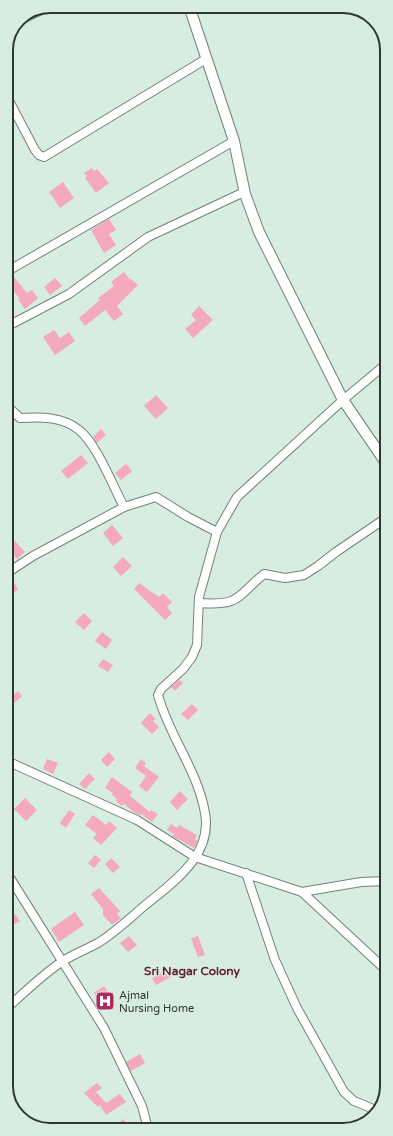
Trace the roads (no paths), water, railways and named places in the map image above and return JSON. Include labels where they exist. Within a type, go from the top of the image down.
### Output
[{"type":"street","points":[[191,13],[234,141],[244,192],[259,232],[343,400],[380,454]]},
{"type":"street","points":[[13,108],[35,150],[39,155],[44,157],[206,59]]},
{"type":"street","points":[[13,268],[234,141]]},
{"type":"street","points":[[13,323],[69,294],[148,237],[244,192]]},
{"type":"street","points":[[13,1003],[63,961],[99,942],[178,878],[195,857],[205,835],[205,814],[199,789],[167,719],[158,695],[161,689],[183,669],[192,657],[196,645],[199,603],[217,532],[237,497],[343,400],[380,369]]},
{"type":"street","points":[[13,413],[20,418],[39,417],[55,419],[79,430],[99,458],[124,507]]},
{"type":"street","points":[[13,569],[40,552],[124,507],[156,497],[188,517],[217,532]]},
{"type":"street","points":[[199,603],[224,603],[240,598],[264,574],[285,578],[304,575],[380,522]]},
{"type":"street","points":[[13,764],[137,820],[195,857],[302,892],[380,964]]},
{"type":"street","points":[[246,873],[275,960],[296,1008],[344,1092],[354,1101],[372,1110]]},
{"type":"street","points":[[302,892],[361,882],[380,881]]},
{"type":"street","points":[[13,882],[104,1028],[142,1106],[146,1123]]},
{"type":"place","name":"Ajmal Nursing Home","points":[[105,1001]]},
{"type":"district","name":"Sri Nagar Colony","points":[[192,971]]}]
